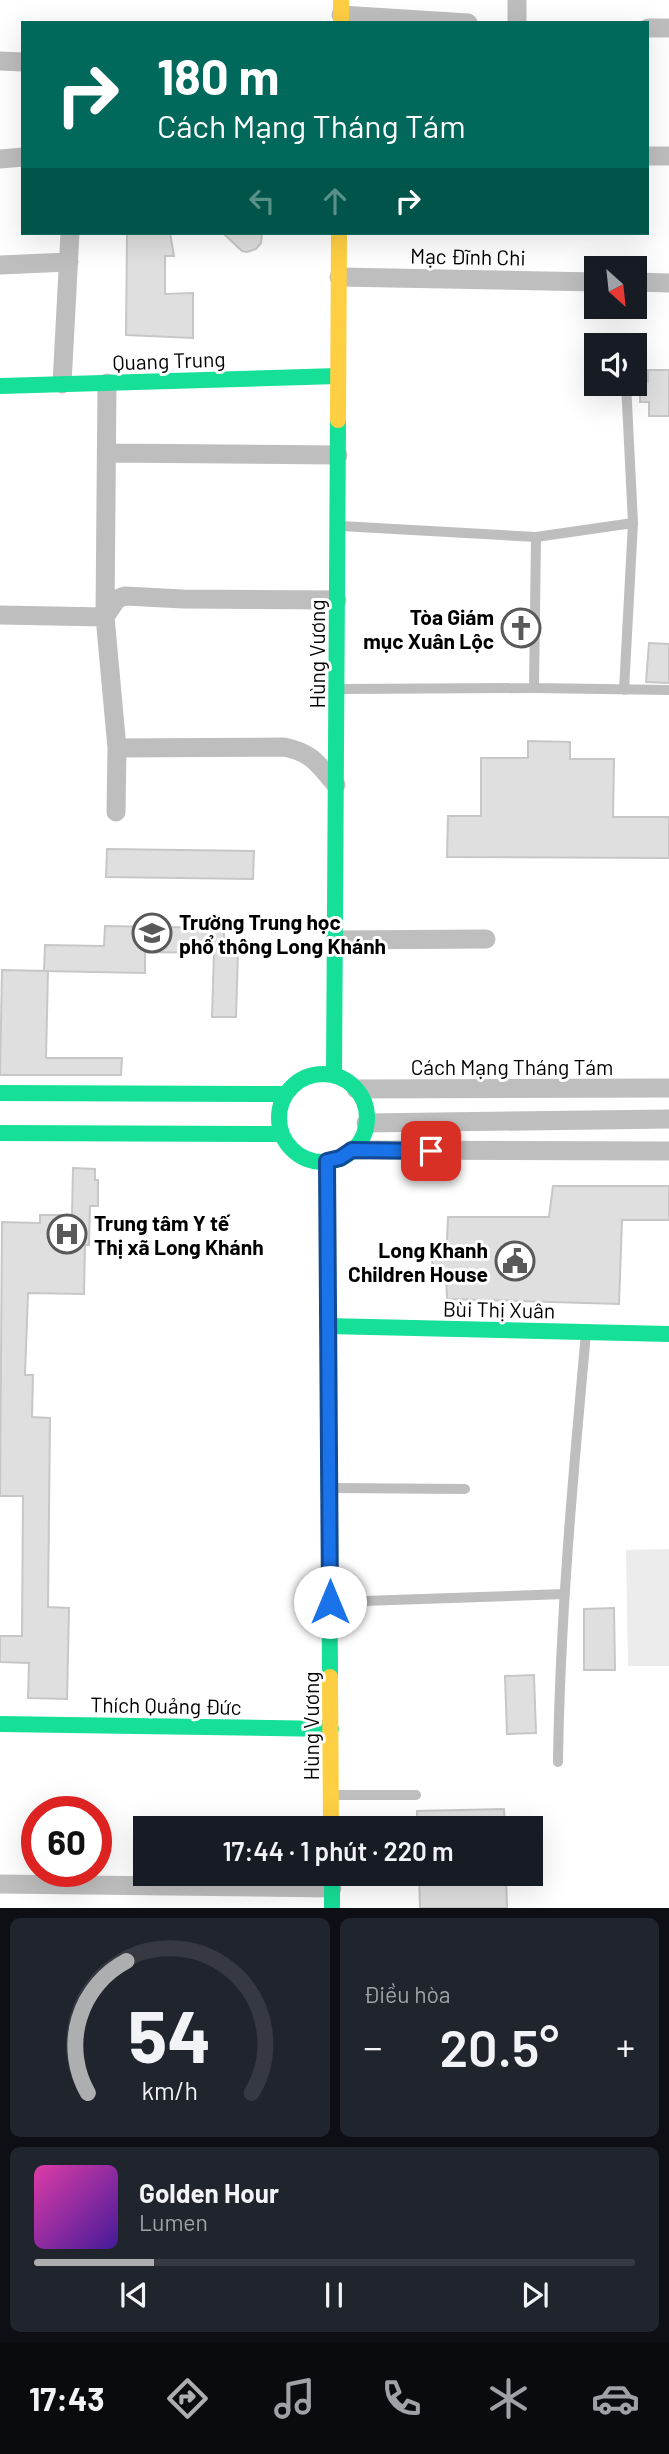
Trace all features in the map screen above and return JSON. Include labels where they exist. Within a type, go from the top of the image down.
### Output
[{"type":"main road","name":"Hùng Vương","points":[[334,1075],[339,235]]},
{"type":"main road","name":"Quang Trung","points":[[0,386],[338,376]]},
{"type":"main road","points":[[316,1074],[334,1075],[346,1080],[356,1089],[364,1104],[366,1123],[364,1133],[352,1150],[340,1158],[327,1161],[308,1159],[292,1149],[281,1134],[278,1113],[285,1094],[298,1081],[316,1074]]},
{"type":"main road","points":[[0,1093],[285,1094]]},
{"type":"main road","points":[[0,1133],[281,1134]]},
{"type":"main road","name":"Hùng Vương","points":[[327,1161],[331,1816]]},
{"type":"main road","name":"Bùi Thị Xuân","points":[[327,1326],[669,1334]]},
{"type":"main road","name":"Thích Quảng Đức","points":[[0,1724],[331,1729]]},
{"type":"main road","points":[[332,1886],[332,1908]]},
{"type":"street","points":[[517,0],[517,21]]},
{"type":"street","points":[[341,13],[443,21]]},
{"type":"street","points":[[649,28],[669,28]]},
{"type":"street","points":[[0,61],[21,62]]},
{"type":"street","points":[[649,156],[669,156]]},
{"type":"street","points":[[0,159],[21,157]]},
{"type":"street","points":[[62,384],[70,235]]},
{"type":"street","points":[[0,265],[69,262]]},
{"type":"street","name":"Mạc Đĩnh Chi","points":[[339,277],[584,282]]},
{"type":"street","points":[[648,282],[669,283]]},
{"type":"street","points":[[107,383],[105,617],[117,748],[116,812]]},
{"type":"street","points":[[107,453],[338,455]]},
{"type":"street","points":[[105,617],[117,599],[125,596],[337,600]]},
{"type":"street","points":[[0,615],[105,617]]},
{"type":"street","points":[[117,748],[285,747],[303,751],[336,785]]},
{"type":"street","points":[[335,940],[486,939]]},
{"type":"street","name":"Cách Mạng Tháng Tám","points":[[356,1089],[669,1088]]},
{"type":"street","points":[[366,1123],[669,1119]]},
{"type":"street","points":[[352,1150],[669,1151]]},
{"type":"street","points":[[0,1884],[133,1883]]},
{"type":"lane","points":[[624,690],[633,523],[627,396]]},
{"type":"lane","points":[[337,525],[536,537],[633,523]]},
{"type":"lane","points":[[534,688],[536,537]]},
{"type":"lane","points":[[336,689],[669,690]]},
{"type":"lane","points":[[558,1762],[559,1663],[586,1332]]},
{"type":"lane","points":[[329,1488],[465,1489]]},
{"type":"lane","points":[[330,1602],[564,1594]]},
{"type":"lane","points":[[331,1795],[416,1795]]},
{"type":"shaded area","points":[[669,1549],[669,1666],[628,1666],[626,1550]]},
{"type":"building","points":[[127,235],[170,235],[174,256],[165,256],[165,294],[193,293],[193,338],[126,335]]},
{"type":"building","points":[[225,235],[262,235],[261,243],[256,249],[242,251]]},
{"type":"building","points":[[648,370],[669,370],[669,416],[649,416],[649,402],[640,402],[640,396],[647,396]]},
{"type":"building","points":[[649,643],[669,644],[669,683],[646,682]]},
{"type":"building","points":[[528,741],[570,742],[570,759],[614,759],[613,817],[669,817],[669,858],[447,857],[448,816],[481,816],[481,758],[528,758]]},
{"type":"building","points":[[107,849],[254,851],[253,879],[106,877]]},
{"type":"building","name":"Trường Trung học phổ thông Long Khánh","points":[[105,926],[224,928],[224,951],[238,951],[236,1017],[212,1017],[214,953],[145,952],[145,973],[44,971],[45,945],[104,946]]},
{"type":"building","points":[[2,970],[48,971],[46,1058],[122,1058],[121,1075],[0,1075]]},
{"type":"building","points":[[73,1168],[95,1169],[95,1180],[98,1180],[98,1206],[90,1206],[89,1245],[85,1245],[84,1294],[28,1293],[25,1375],[33,1375],[32,1417],[50,1418],[48,1607],[69,1608],[67,1699],[28,1698],[29,1663],[0,1662],[0,1636],[22,1636],[23,1496],[0,1496],[2,1222],[40,1223],[40,1215],[72,1215]]},
{"type":"building","points":[[553,1186],[669,1186],[669,1220],[622,1220],[619,1304],[447,1299],[446,1273],[433,1268],[431,1253],[433,1248],[447,1241],[448,1217],[549,1217]]},
{"type":"building","points":[[614,1608],[615,1670],[584,1670],[584,1609]]},
{"type":"building","points":[[534,1675],[536,1733],[507,1734],[505,1676]]},
{"type":"building","points":[[504,1809],[504,1816],[417,1816],[417,1811]]},
{"type":"building","points":[[419,1886],[506,1886],[507,1908],[420,1908]]},
{"type":"traffic: fast","points":[[0,386],[338,376]]},
{"type":"traffic: fast","points":[[334,1075],[338,420]]},
{"type":"traffic: fast","points":[[323,1074],[340,1078],[354,1087],[363,1101],[367,1118],[363,1135],[354,1149],[340,1158],[323,1162],[306,1158],[292,1149],[283,1135],[279,1118],[283,1101],[292,1087],[306,1078],[323,1074]]},
{"type":"traffic: fast","points":[[0,1093],[285,1094]]},
{"type":"traffic: fast","points":[[0,1133],[281,1134]]},
{"type":"traffic: fast","points":[[327,1161],[330,1677]]},
{"type":"traffic: fast","points":[[327,1326],[669,1334]]},
{"type":"traffic: fast","points":[[0,1724],[331,1729]]},
{"type":"traffic: fast","points":[[332,1886],[332,1908]]},
{"type":"traffic: slow","points":[[341,0],[341,21]]},
{"type":"traffic: slow","points":[[338,420],[339,235]]},
{"type":"traffic: slow","points":[[330,1677],[331,1816]]},
{"type":"place","name":"Tòa Giám mục Xuân Lộc","points":[[521,628]]},
{"type":"place","name":"Trường Trung học phổ thông Long Khánh","points":[[152,933]]},
{"type":"place","name":"Trung tâm Y tế Thị xã Long Khánh","points":[[67,1234]]},
{"type":"place","name":"Long Khanh Children House","points":[[515,1261]]},
{"type":"route","points":[[330,1602],[327,1161],[340,1158],[352,1150],[431,1151]]}]
